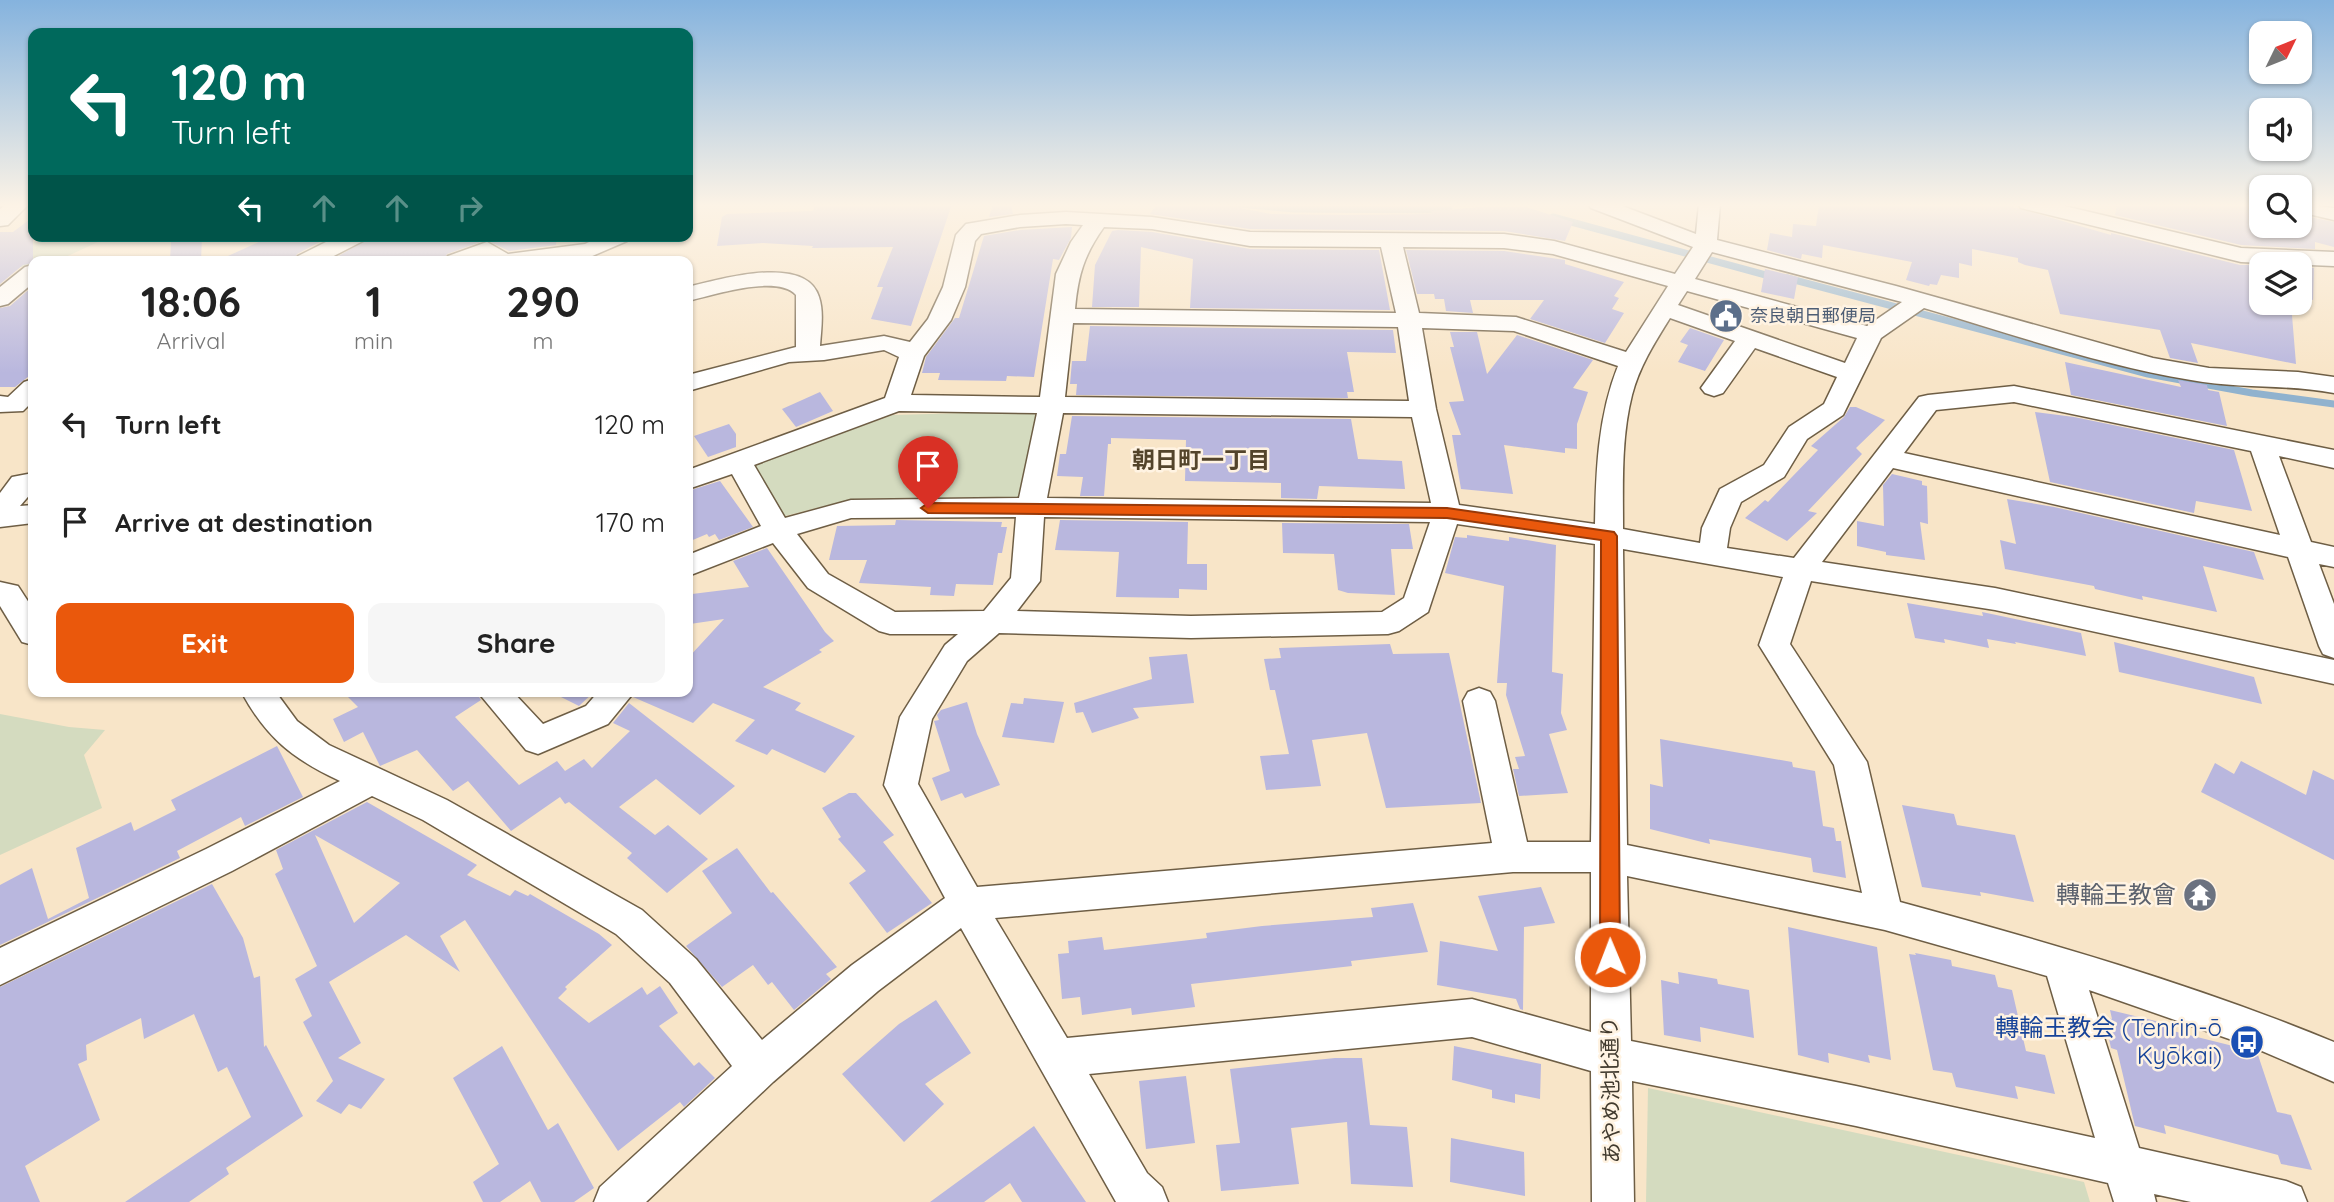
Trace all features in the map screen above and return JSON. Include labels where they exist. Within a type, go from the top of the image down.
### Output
[{"type":"street","points":[[896,403],[912,355],[939,320],[954,287],[960,260]]},
{"type":"street","points":[[1074,260],[1068,274],[1052,403],[1031,507],[1025,582],[992,622],[957,653],[916,718],[901,785],[965,904],[1059,1058],[1132,1188],[1147,1202]]},
{"type":"street","points":[[738,461],[778,530],[817,580],[890,623],[992,622],[1191,627],[1388,623],[1417,604],[1447,513],[1423,410],[1409,320],[1395,260]]},
{"type":"street","points":[[1597,260],[1871,334]]},
{"type":"street","name":"あやめ池北通り","points":[[1613,1202],[1609,857],[1609,470],[1619,396],[1632,362],[1696,260]]},
{"type":"street","points":[[1761,260],[1920,300],[2039,335],[2193,373],[2304,378],[2334,384]]},
{"type":"street","points":[[0,267],[28,270]]},
{"type":"street","points":[[0,299],[28,275]]},
{"type":"street","points":[[693,293],[750,280],[777,278],[798,283],[807,294],[808,354]]},
{"type":"street","points":[[1712,556],[1716,528],[1730,496],[1774,471],[1798,433],[1834,409],[1871,334],[1920,300]]},
{"type":"street","points":[[1664,308],[1850,373]]},
{"type":"street","points":[[1062,316],[1409,320],[1516,324],[1632,362]]},
{"type":"street","points":[[1714,388],[1749,338]]},
{"type":"street","points":[[693,381],[788,355],[884,343],[900,346],[912,355]]},
{"type":"street","points":[[0,404],[14,405],[28,392]]},
{"type":"street","points":[[1885,914],[1850,762],[1774,645],[1801,569],[1928,403],[2014,394],[2334,459]]},
{"type":"street","points":[[693,478],[896,403],[1423,410]]},
{"type":"street","points":[[2262,445],[2334,646]]},
{"type":"street","points":[[1888,458],[2334,557]]},
{"type":"street","points":[[0,515],[22,484],[28,483]]},
{"type":"street","points":[[693,564],[778,530],[851,509],[1031,507],[1447,513],[1609,536],[1712,556],[1996,599],[2334,672]]},
{"type":"street","points":[[0,515],[28,514]]},
{"type":"street","points":[[0,593],[8,594],[28,626]]},
{"type":"street","points":[[261,697],[285,730],[317,755],[369,782],[435,810],[629,922],[684,971],[759,1068]]},
{"type":"street","points":[[498,697],[538,741],[597,715],[614,697]]},
{"type":"street","points":[[1479,701],[1513,857]]},
{"type":"street","points":[[0,967],[219,860],[369,782]]},
{"type":"street","points":[[624,1199],[759,1068],[865,978],[965,904],[1513,857],[1609,857],[1885,914],[2062,963],[2260,1031],[2334,1062]]},
{"type":"street","points":[[2062,963],[2129,1184]]},
{"type":"street","points":[[1059,1058],[1472,1018],[1611,1056],[1856,1106],[2129,1184],[2286,1202]]},
{"type":"green space","points":[[28,260],[28,269],[0,262]]},
{"type":"green space","points":[[1037,411],[1023,497],[852,499],[785,516],[754,465],[893,415]]},
{"type":"green space","points":[[0,714],[69,727],[105,730],[84,755],[102,808],[0,855]]},
{"type":"green space","points":[[1648,1088],[2084,1182],[2090,1202],[1646,1202]]},
{"type":"building","points":[[0,260],[28,260],[28,264],[0,284]]},
{"type":"building","points":[[888,260],[933,260],[911,326],[871,319],[883,287],[877,287]]},
{"type":"building","points":[[977,260],[1053,260],[1034,377],[1007,376],[1006,381],[938,380],[940,373],[922,373],[926,357],[955,318],[959,318]]},
{"type":"building","points":[[1097,260],[1141,260],[1139,307],[1092,307]]},
{"type":"building","points":[[1193,260],[1381,260],[1390,310],[1190,308]]},
{"type":"building","points":[[1409,260],[1565,260],[1565,264],[1624,282],[1614,296],[1619,298],[1612,309],[1624,313],[1605,343],[1530,319],[1544,300],[1470,300],[1473,313],[1446,311],[1444,299],[1435,299],[1434,294],[1417,294]]},
{"type":"building","points":[[1902,260],[1972,260],[1972,266],[1959,263],[1959,278],[1941,275],[1937,285],[1929,286],[1906,280],[1912,262]]},
{"type":"building","points":[[2018,260],[2220,260],[2249,265],[2249,315],[2292,315],[2296,364],[2191,343],[2198,363],[2170,358],[2160,330],[2060,314],[2048,270],[2025,265]]},
{"type":"building","points":[[2312,268],[2314,268],[2312,300]]},
{"type":"building","points":[[1765,269],[1798,277],[1794,299],[1761,292]]},
{"type":"building","points":[[28,290],[28,377],[15,387],[0,387],[0,308],[10,306]]},
{"type":"building","points":[[1090,326],[1393,330],[1396,353],[1347,352],[1354,392],[1347,392],[1348,398],[1076,395],[1077,384],[1070,384],[1072,361],[1086,361]]},
{"type":"building","points":[[1690,328],[1724,340],[1705,371],[1678,362],[1688,345],[1680,342]]},
{"type":"building","points":[[1450,332],[1477,332],[1487,374],[1517,335],[1593,360],[1573,388],[1588,392],[1577,424],[1577,449],[1565,448],[1565,453],[1504,445],[1513,494],[1461,489],[1452,435],[1461,435],[1449,402],[1464,401],[1450,347],[1454,347]]},
{"type":"building","points":[[2065,362],[2181,387],[2178,380],[2207,385],[2208,390],[2219,392],[2227,426],[2071,395]]},
{"type":"building","points":[[820,392],[833,411],[796,427],[782,409]]},
{"type":"building","points":[[1850,407],[1885,420],[1856,448],[1862,454],[1808,511],[1817,513],[1787,541],[1745,518],[1765,500],[1768,502],[1818,450],[1811,446],[1844,417]]},
{"type":"building","points":[[2035,412],[2074,417],[2234,450],[2252,511],[2196,501],[2194,513],[2050,482]]},
{"type":"building","points":[[1072,416],[1351,419],[1358,459],[1402,461],[1405,489],[1319,486],[1317,499],[1281,498],[1281,483],[1185,481],[1186,440],[1111,438],[1111,444],[1108,444],[1104,496],[1080,496],[1083,477],[1057,476],[1060,454],[1066,454]]},
{"type":"building","points":[[729,424],[736,434],[736,447],[708,457],[694,436]]},
{"type":"building","points":[[1892,474],[1922,481],[1922,485],[1927,486],[1928,524],[1920,522],[1925,560],[1886,555],[1886,552],[1857,546],[1857,521],[1884,526],[1883,485]]},
{"type":"building","points":[[720,481],[753,527],[719,540],[715,534],[693,540],[693,489]]},
{"type":"building","points":[[2007,499],[2254,552],[2264,580],[2203,566],[2217,612],[2142,596],[2143,600],[2095,589],[2094,586],[2005,569],[2000,540],[2016,544]]},
{"type":"building","points":[[896,520],[1002,522],[1001,527],[1007,527],[1002,553],[998,553],[993,585],[956,584],[954,596],[930,595],[931,587],[859,583],[867,560],[829,560],[837,526],[895,525]]},
{"type":"building","points":[[1060,520],[1188,522],[1187,564],[1207,564],[1207,590],[1179,589],[1179,598],[1116,597],[1119,552],[1055,550]]},
{"type":"building","points":[[1282,523],[1409,524],[1413,549],[1391,549],[1395,595],[1348,593],[1338,590],[1334,554],[1283,553]]},
{"type":"building","points":[[1467,535],[1509,541],[1509,537],[1556,545],[1552,672],[1563,674],[1561,713],[1567,730],[1549,734],[1568,793],[1519,796],[1513,769],[1519,769],[1515,757],[1525,756],[1506,695],[1507,683],[1497,683],[1504,586],[1445,573],[1455,537],[1467,538]]},
{"type":"building","points":[[767,548],[834,641],[819,650],[822,652],[763,687],[801,703],[795,710],[855,736],[825,773],[772,749],[767,755],[735,741],[755,720],[713,703],[693,723],[633,697],[693,697],[693,653],[724,619],[693,624],[693,594],[749,587],[733,561]]},
{"type":"building","points":[[1907,603],[1983,616],[1982,612],[2081,633],[2086,656],[1987,639],[1989,648],[1944,639],[1945,643],[1915,638]]},
{"type":"building","points":[[2114,642],[2254,677],[2262,704],[2119,672]]},
{"type":"building","points":[[1390,644],[1393,654],[1449,653],[1481,803],[1386,808],[1367,733],[1312,740],[1321,786],[1266,790],[1260,756],[1289,754],[1275,690],[1270,690],[1264,659],[1281,658],[1279,648]]},
{"type":"building","points":[[1187,654],[1194,703],[1133,708],[1139,718],[1092,733],[1083,712],[1076,713],[1074,703],[1152,679],[1149,657]]},
{"type":"building","points":[[348,697],[479,697],[481,700],[455,717],[519,785],[557,761],[565,771],[584,759],[592,768],[630,731],[613,723],[629,703],[735,786],[700,815],[656,779],[619,807],[655,835],[668,825],[708,859],[667,893],[627,858],[632,853],[569,802],[565,804],[560,797],[511,831],[468,781],[453,791],[417,750],[380,766],[363,732],[344,742],[333,719],[358,707]]},
{"type":"building","points":[[561,697],[589,697],[579,706]]},
{"type":"building","points":[[1024,698],[1064,702],[1054,743],[1002,737],[1011,703],[1023,704]]},
{"type":"building","points":[[967,702],[977,734],[1000,785],[965,798],[962,793],[941,801],[932,778],[950,771],[934,721],[939,720],[937,715],[941,710]]},
{"type":"building","points":[[1660,739],[1792,762],[1793,767],[1815,771],[1823,826],[1834,828],[1836,841],[1841,841],[1846,878],[1813,872],[1811,858],[1709,839],[1710,844],[1650,829],[1650,784],[1663,787]]},
{"type":"building","points":[[277,746],[303,797],[245,826],[241,817],[177,851],[180,858],[0,945],[0,885],[32,868],[48,919],[89,898],[76,848],[131,822],[134,831],[176,810],[171,800]]},
{"type":"building","points":[[2241,761],[2306,795],[2313,770],[2334,780],[2334,860],[2201,792],[2215,763],[2234,774]]},
{"type":"building","points":[[849,793],[856,793],[894,835],[883,842],[932,903],[887,933],[849,883],[866,871],[838,839],[841,837],[822,808]]},
{"type":"building","points":[[367,802],[477,865],[467,875],[510,896],[515,890],[528,896],[530,894],[599,934],[612,945],[565,987],[567,989],[558,998],[589,1023],[642,987],[647,995],[660,986],[678,1013],[659,1026],[694,1066],[699,1062],[715,1078],[684,1107],[680,1102],[618,1151],[465,920],[440,936],[460,972],[406,935],[329,982],[361,1043],[338,1058],[385,1079],[361,1109],[349,1104],[341,1114],[316,1101],[333,1081],[303,1022],[312,1016],[295,979],[317,966],[275,874],[283,869],[276,850]],"holes":[[[315,835],[400,883],[354,923]]]},
{"type":"building","points":[[1902,805],[1954,814],[1957,825],[2015,835],[2034,902],[1980,892],[1981,896],[1922,887]]},
{"type":"building","points":[[737,848],[771,893],[773,892],[837,967],[826,974],[831,979],[794,1010],[772,982],[768,985],[753,965],[722,987],[686,946],[732,913],[702,871]]},
{"type":"building","points":[[212,884],[243,938],[254,978],[260,976],[264,1047],[266,1045],[303,1116],[226,1168],[229,1174],[189,1202],[125,1202],[251,1117],[227,1067],[218,1072],[194,1014],[144,1039],[141,1018],[86,1045],[87,1060],[78,1064],[100,1120],[25,1166],[40,1202],[0,1202],[0,987]]},
{"type":"building","points":[[1541,887],[1555,923],[1524,927],[1523,1010],[1516,999],[1437,985],[1440,941],[1498,951],[1478,896]]},
{"type":"building","points":[[1413,903],[1428,952],[1351,961],[1352,966],[1191,984],[1195,1007],[1132,1015],[1131,1008],[1082,1015],[1080,997],[1062,999],[1058,954],[1069,953],[1068,941],[1102,937],[1104,950],[1207,938],[1206,933],[1262,926],[1373,917],[1371,908]]},
{"type":"building","points":[[1788,927],[1877,947],[1891,1060],[1868,1055],[1870,1063],[1828,1053],[1829,1063],[1798,1055]]},
{"type":"building","points":[[1915,953],[1951,960],[1952,966],[1995,975],[1998,987],[2012,990],[2026,1051],[2045,1055],[2055,1094],[2015,1086],[2018,1099],[1956,1087],[1952,1073],[1933,1070],[1909,954],[1916,955]]},
{"type":"building","points":[[1678,972],[1717,979],[1718,984],[1749,990],[1754,1038],[1700,1027],[1701,1042],[1664,1035],[1661,980],[1679,984]]},
{"type":"building","points":[[936,1000],[971,1053],[925,1084],[944,1104],[904,1142],[842,1074],[899,1024]]},
{"type":"building","points":[[2110,1010],[2168,1024],[2169,1030],[2257,1052],[2277,1112],[2291,1115],[2312,1170],[2281,1164],[2278,1155],[2164,1125],[2166,1134],[2135,1126],[2117,1050],[2111,1048],[2104,1017],[2112,1019]]},
{"type":"building","points":[[502,1046],[548,1130],[558,1123],[594,1188],[574,1202],[541,1202],[530,1181],[500,1202],[483,1202],[473,1182],[499,1164],[453,1078]]},
{"type":"building","points":[[1454,1046],[1541,1064],[1540,1099],[1515,1094],[1515,1103],[1492,1098],[1492,1090],[1452,1080]]},
{"type":"building","points":[[1335,1058],[1362,1058],[1370,1125],[1407,1127],[1413,1187],[1351,1184],[1347,1122],[1291,1128],[1299,1184],[1221,1191],[1216,1145],[1240,1143],[1230,1069]]},
{"type":"building","points":[[1186,1076],[1195,1143],[1146,1149],[1139,1081]]},
{"type":"building","points":[[1034,1126],[1086,1202],[1022,1202],[1010,1183],[984,1202],[930,1202]]},
{"type":"building","points":[[1451,1138],[1524,1152],[1525,1196],[1450,1182]]},
{"type":"waterway","points":[[1711,260],[1773,277]]},
{"type":"waterway","points":[[1787,278],[2148,374],[2252,393],[2334,404]]},
{"type":"place","name":"奈良朝日郵便局","points":[[1726,316]]},
{"type":"place","name":"轉輪王教會","points":[[2200,895]]},
{"type":"place","name":"轉輪王教会 (Tenrin-ō Kyōkai)","points":[[2247,1042]]},
{"type":"district","name":"朝日町一丁目","points":[[1201,460]]},
{"type":"route","points":[[928,508],[1447,513],[1609,536],[1610,957]]}]
